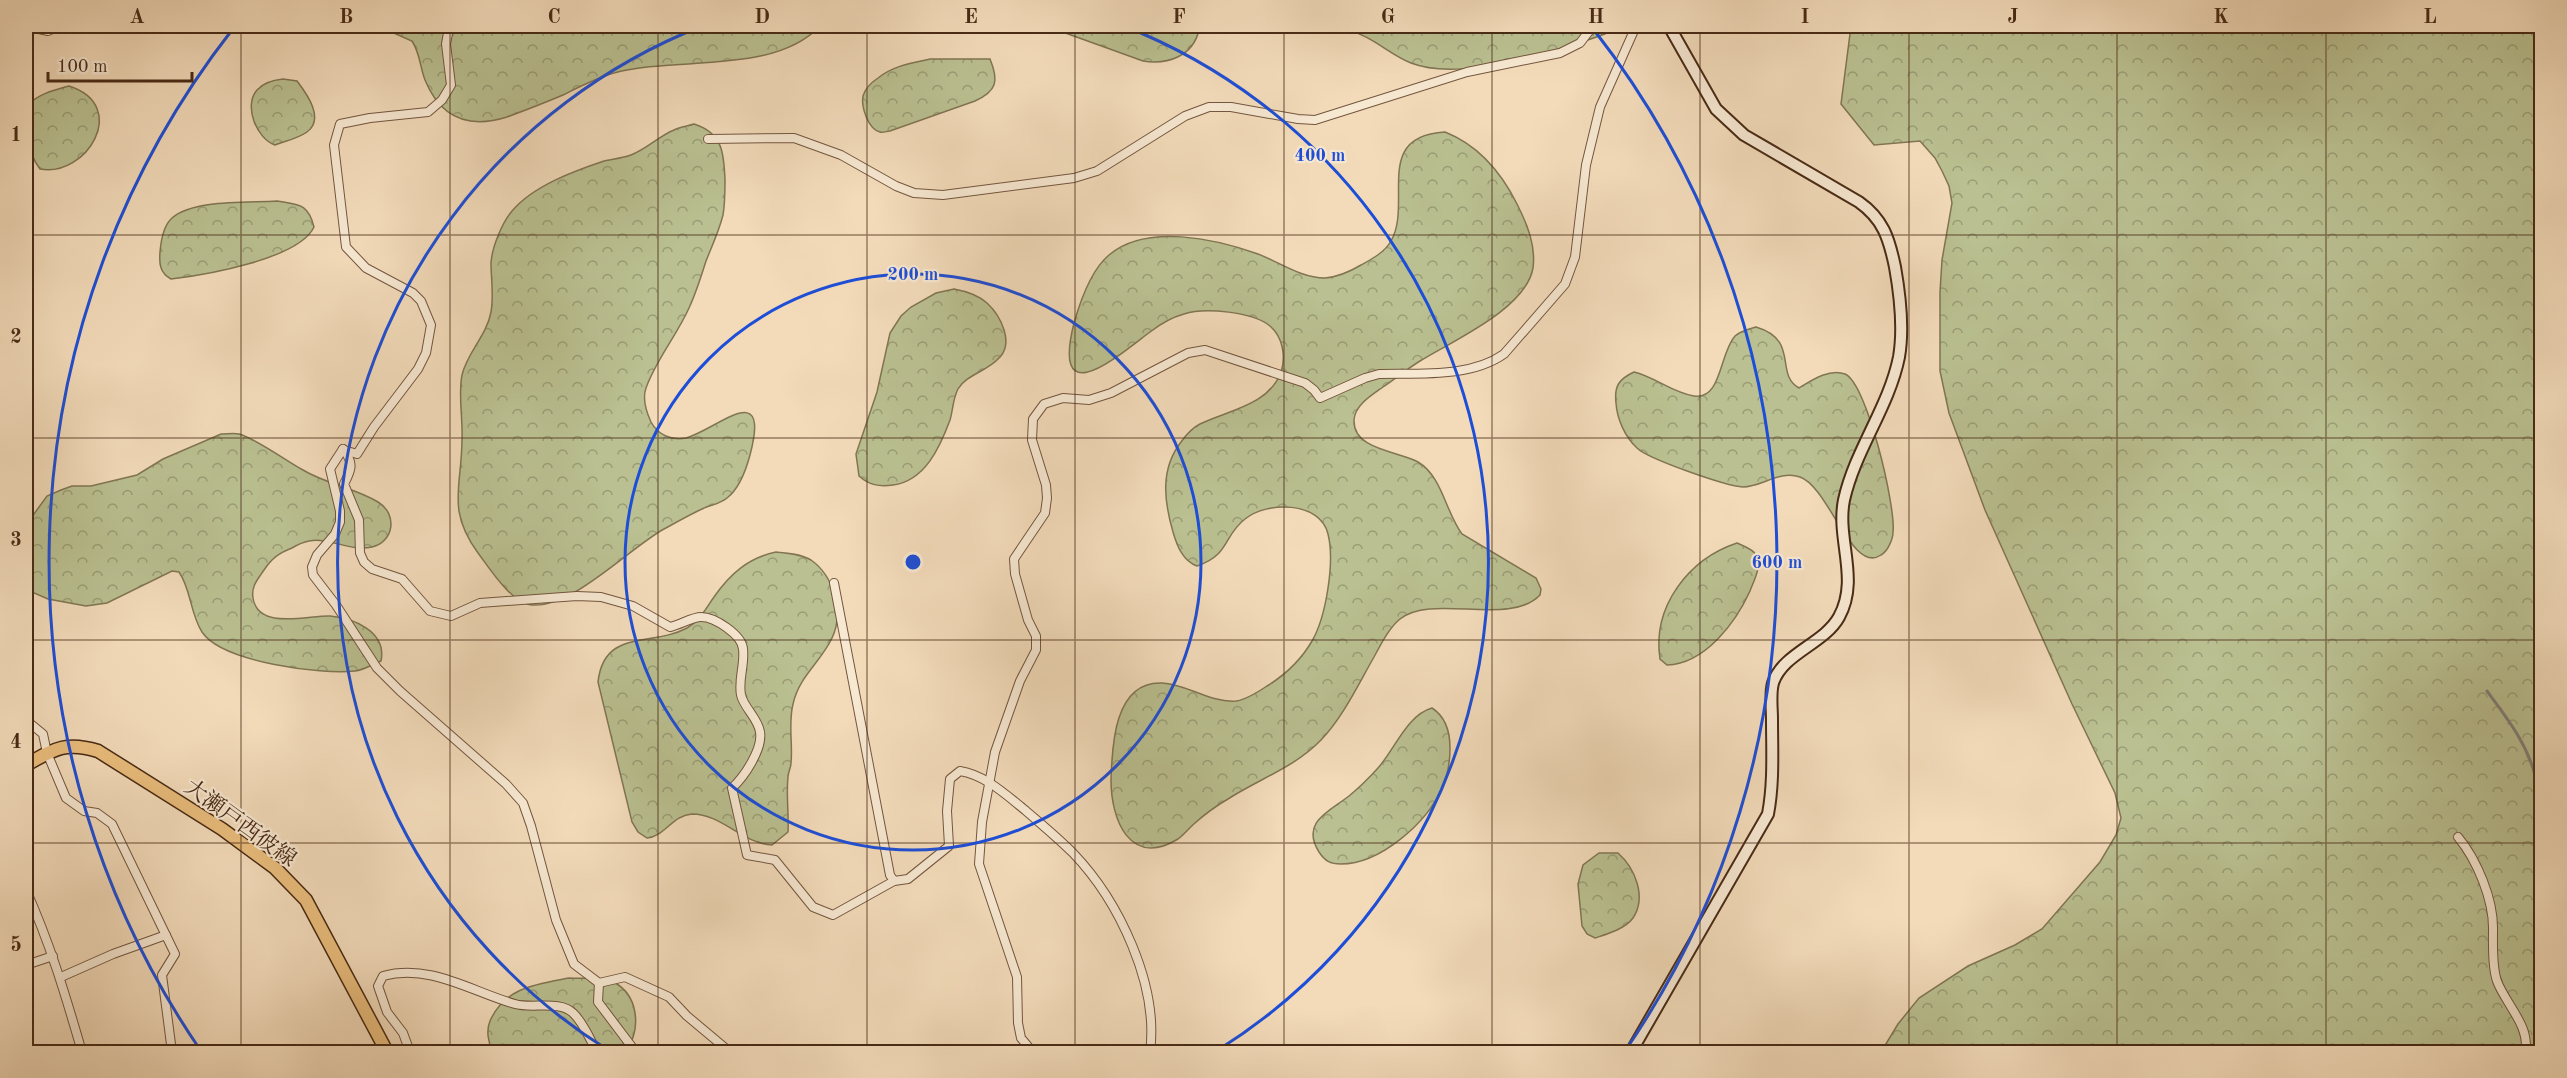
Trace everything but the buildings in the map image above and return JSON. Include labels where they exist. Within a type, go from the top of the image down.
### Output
[{"type":"main road","name":"大瀬戸西彼線","points":[[26,765],[47,753],[77,744],[98,751],[222,829],[275,868],[306,900],[387,1053]]},
{"type":"street","points":[[26,26],[48,31],[59,26]]},
{"type":"street","points":[[343,449],[357,454],[374,427],[418,369],[426,353],[431,325],[421,301],[413,293],[366,268],[346,247],[334,145],[340,124],[370,118],[428,112],[442,100],[451,85],[446,44],[448,33],[453,26]]},
{"type":"street","points":[[708,139],[794,138],[841,155],[896,186],[914,193],[954,194],[1074,178],[1097,171],[1185,116],[1209,107],[1231,107],[1315,120],[1467,72],[1560,53],[1580,43],[1593,26]]},
{"type":"street","points":[[1041,1053],[1031,1050],[1022,1038],[1018,1023],[1017,977],[979,864],[982,822],[995,752],[1020,681],[1036,650],[1036,636],[1028,620],[1015,574],[1014,559],[1045,513],[1046,485],[1032,440],[1033,418],[1044,404],[1063,398],[1089,400],[1112,393],[1188,353],[1204,350],[1305,383],[1320,398],[1379,374],[1471,368],[1491,363],[1504,354],[1565,284],[1575,257],[1585,174],[1600,106],[1636,26]]},
{"type":"street","points":[[1631,1053],[1768,814],[1772,791],[1772,686],[1779,669],[1822,636],[1839,617],[1847,595],[1849,572],[1844,503],[1851,472],[1898,359],[1902,334],[1891,250],[1875,213],[1744,135],[1716,109],[1669,26]]},
{"type":"street","points":[[343,449],[351,459],[352,469],[344,484],[359,520],[360,553],[364,562],[372,568],[402,579],[430,611],[451,615],[480,603],[577,596],[601,597],[633,606],[670,627],[701,617],[722,624],[735,635],[743,648],[739,677],[742,697],[761,732],[758,746],[745,776],[732,788],[747,855],[775,860],[813,907],[833,915],[894,881],[909,879],[949,846],[947,811],[950,779],[960,771],[975,773],[991,783],[1073,853],[1097,883],[1136,955],[1148,994],[1149,1053]]},
{"type":"street","points":[[343,449],[330,469],[340,511],[339,522],[335,534],[317,555],[312,567],[313,575],[336,605],[377,668],[523,802],[555,920],[574,964],[599,983]]},
{"type":"street","points":[[834,583],[890,875],[894,881]]},
{"type":"street","points":[[26,720],[43,734],[47,753],[66,798],[84,811],[97,813],[112,824],[175,954],[162,975],[172,1053]]},
{"type":"street","points":[[2458,837],[2465,846],[2487,892],[2494,930],[2496,978],[2526,1037],[2525,1053]]},
{"type":"street","points":[[26,890],[61,977],[82,1053]]},
{"type":"street","points":[[61,977],[113,954],[166,935]]},
{"type":"street","points":[[26,965],[53,956]]},
{"type":"street","points":[[410,1053],[402,1033],[387,1012],[378,986],[383,976],[397,972],[444,978],[517,1005],[558,1007],[572,1012],[597,1053]]},
{"type":"street","points":[[599,983],[625,976],[669,997],[687,1017],[730,1053]]},
{"type":"street","points":[[599,983],[598,1002],[632,1047],[632,1053]]},
{"type":"green space","points":[[378,26],[820,26],[800,41],[777,52],[723,62],[666,65],[614,73],[507,117],[480,122],[458,118],[439,104],[425,80],[417,50],[412,41]]},
{"type":"green space","points":[[1046,26],[1198,26],[1199,30],[1191,46],[1178,57],[1152,62],[1143,61]]},
{"type":"green space","points":[[1275,26],[1626,26],[1550,52],[1489,66],[1460,69],[1433,68],[1411,63],[1355,32],[1337,29],[1290,33]]},
{"type":"green space","points":[[1851,26],[2541,26],[2541,1052],[1881,1052],[1898,1024],[1919,998],[1968,966],[2015,945],[2042,929],[2100,862],[2116,835],[2121,818],[2115,793],[2072,704],[1985,510],[1949,413],[1940,371],[1940,292],[1942,260],[1952,203],[1949,186],[1935,158],[1920,141],[1874,145],[1841,104]]},
{"type":"green space","points":[[930,59],[990,59],[995,73],[992,89],[975,101],[890,131],[881,132],[872,127],[863,106],[863,96],[867,88],[890,71]]},
{"type":"green space","points":[[283,79],[297,81],[312,106],[314,120],[307,132],[275,145],[268,142],[258,129],[251,104],[260,87]]},
{"type":"green space","points":[[69,86],[87,96],[97,109],[99,123],[95,138],[86,152],[73,163],[57,169],[40,169],[32,155],[26,136],[24,117],[26,109],[30,103],[48,92]]},
{"type":"green space","points":[[694,124],[711,133],[720,146],[725,180],[723,215],[689,308],[650,378],[644,396],[645,405],[654,427],[661,434],[676,439],[686,438],[737,414],[747,413],[753,418],[755,431],[747,467],[736,489],[724,500],[697,511],[664,529],[582,588],[548,603],[532,605],[524,603],[502,585],[478,553],[462,523],[458,498],[462,439],[462,375],[491,312],[491,263],[495,243],[512,211],[542,187],[592,165],[631,155],[679,128]]},
{"type":"green space","points":[[1445,132],[1478,152],[1504,181],[1527,227],[1532,243],[1533,268],[1527,283],[1517,297],[1503,310],[1468,334],[1415,364],[1365,401],[1355,415],[1356,430],[1369,444],[1409,458],[1426,468],[1438,485],[1462,534],[1536,578],[1541,589],[1540,595],[1527,604],[1510,609],[1431,609],[1414,612],[1400,619],[1386,636],[1336,721],[1311,749],[1300,758],[1215,807],[1178,839],[1161,846],[1147,848],[1136,844],[1120,824],[1112,795],[1115,734],[1125,704],[1134,693],[1146,685],[1162,683],[1217,699],[1236,701],[1252,695],[1280,677],[1303,654],[1317,631],[1328,589],[1330,546],[1323,523],[1315,515],[1292,507],[1279,507],[1266,509],[1245,519],[1238,525],[1221,551],[1208,562],[1197,566],[1184,557],[1175,537],[1166,497],[1167,474],[1174,452],[1187,434],[1197,426],[1247,405],[1267,392],[1281,372],[1283,354],[1281,341],[1270,326],[1252,317],[1228,312],[1193,312],[1180,315],[1162,324],[1106,364],[1080,373],[1072,367],[1069,351],[1074,323],[1087,286],[1103,261],[1124,245],[1142,239],[1161,237],[1182,237],[1222,243],[1258,254],[1299,273],[1325,278],[1339,275],[1378,255],[1391,241],[1397,226],[1399,174],[1402,158],[1409,145],[1423,136]]},
{"type":"green space","points":[[277,201],[301,206],[312,219],[314,227],[305,238],[290,248],[250,264],[206,274],[171,279],[162,271],[161,243],[166,225],[172,218],[182,212],[208,205]]},
{"type":"green space","points":[[954,289],[967,292],[983,300],[997,315],[1006,338],[1003,353],[993,363],[966,380],[958,389],[950,420],[941,441],[922,470],[914,477],[893,485],[870,483],[859,476],[856,454],[877,392],[890,333],[901,316],[911,307],[936,293]]},
{"type":"green space","points":[[1756,327],[1778,340],[1788,374],[1799,388],[1821,376],[1833,373],[1845,374],[1854,382],[1871,421],[1890,498],[1893,535],[1888,548],[1881,555],[1870,558],[1860,553],[1850,542],[1821,496],[1811,484],[1800,477],[1792,475],[1778,477],[1743,487],[1721,482],[1644,453],[1625,433],[1618,415],[1616,397],[1617,388],[1625,377],[1634,372],[1686,394],[1703,395],[1715,384],[1735,336],[1742,331]]},
{"type":"green space","points":[[221,434],[237,434],[246,437],[312,475],[369,497],[389,513],[391,527],[389,534],[379,544],[356,548],[317,540],[302,543],[273,559],[257,580],[253,594],[257,608],[264,615],[274,618],[330,616],[358,623],[367,628],[379,642],[382,651],[381,661],[355,671],[320,671],[250,659],[230,651],[213,642],[202,632],[179,572],[172,571],[107,603],[86,606],[48,599],[34,593],[26,581],[26,525],[47,496],[72,486],[91,486],[137,475],[163,459]]},
{"type":"green space","points":[[1737,543],[1753,551],[1758,560],[1757,573],[1744,603],[1728,628],[1706,649],[1681,663],[1667,665],[1660,659],[1659,639],[1668,603],[1689,573],[1720,550]]},
{"type":"green space","points":[[776,552],[803,556],[819,567],[831,585],[837,607],[832,638],[800,685],[793,704],[791,763],[787,784],[788,832],[772,845],[761,843],[713,819],[692,814],[679,818],[659,834],[647,838],[638,832],[632,822],[598,682],[602,665],[610,653],[620,646],[673,634],[692,625],[733,574],[757,558]]},
{"type":"green space","points":[[1432,708],[1441,716],[1446,725],[1450,748],[1446,778],[1435,801],[1414,827],[1386,849],[1356,862],[1337,864],[1326,860],[1314,842],[1315,825],[1326,812],[1349,796],[1378,768],[1415,718]]},
{"type":"green space","points":[[1599,853],[1618,853],[1624,859],[1637,883],[1639,901],[1630,922],[1616,931],[1595,938],[1587,934],[1582,926],[1578,884],[1583,865]]},
{"type":"green space","points":[[569,978],[612,981],[625,991],[636,1017],[630,1045],[624,1052],[493,1052],[488,1037],[488,1028],[496,1010],[504,1001],[513,994],[534,985]]},
{"type":"waterway","points":[[2487,691],[2527,752],[2537,782],[2542,835]]}]
